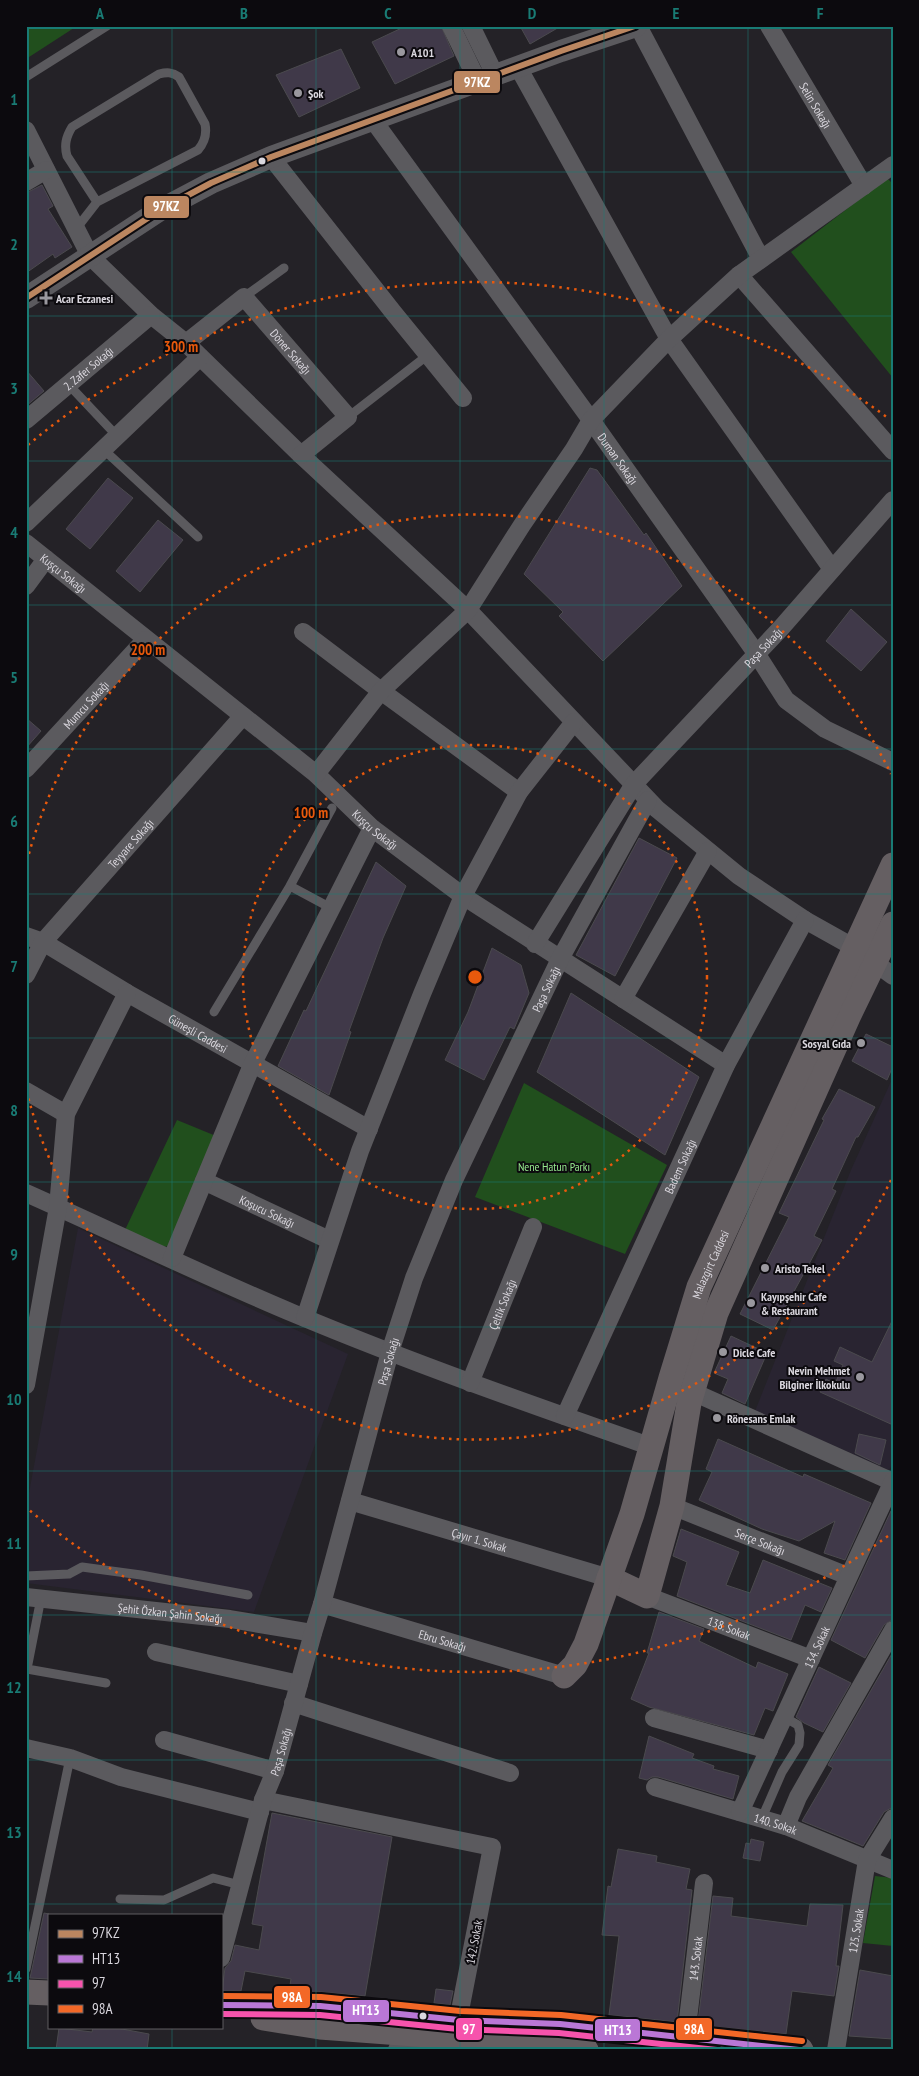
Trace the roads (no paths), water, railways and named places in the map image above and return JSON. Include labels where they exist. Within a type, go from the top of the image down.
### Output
[{"type":"main road","name":"Malazgirt Caddesi","points":[[647,1596],[672,1506],[692,1392],[716,1313],[874,962],[893,865]]},
{"type":"main road","name":"Malazgirt Caddesi","points":[[564,1676],[576,1665],[586,1644],[632,1514],[699,1287],[893,924]]},
{"type":"main road","points":[[609,1578],[647,1596]]},
{"type":"main road","points":[[26,1992],[48,1994]]},
{"type":"main road","points":[[222,2005],[320,2006],[556,2048],[586,2050]]},
{"type":"main road","points":[[222,2012],[320,2027],[457,2029],[560,2024],[686,2043],[801,2050]]},
{"type":"street","points":[[451,26],[486,79]]},
{"type":"street","points":[[471,26],[486,79]]},
{"type":"street","points":[[26,298],[160,210],[211,183],[271,157],[637,26],[761,260]]},
{"type":"street","name":"Selin Sokağı","points":[[769,26],[864,186]]},
{"type":"street","points":[[518,67],[669,339],[832,569]]},
{"type":"street","name":"Duman Sokağı","points":[[373,120],[591,420],[756,653],[786,700],[825,729],[893,762]]},
{"type":"street","points":[[26,130],[90,256],[151,315],[186,343],[301,455],[468,610],[648,800],[739,876],[805,920],[874,962]]},
{"type":"street","points":[[271,157],[463,398]]},
{"type":"street","points":[[316,774],[381,691],[468,610],[591,420],[669,339],[739,275],[893,165]]},
{"type":"street","points":[[26,182],[46,170]]},
{"type":"street","points":[[739,275],[893,451]]},
{"type":"street","points":[[186,343],[244,297]]},
{"type":"street","name":"Döner Sokağı","points":[[244,297],[348,417]]},
{"type":"street","name":"2. Zafer Sokağı","points":[[26,420],[151,315]]},
{"type":"street","points":[[26,523],[200,357]]},
{"type":"street","points":[[301,455],[348,417]]},
{"type":"street","name":"Paşa Sokağı","points":[[535,944],[634,784],[756,653],[893,500]]},
{"type":"street","name":"Kuşçu Sokağı","points":[[26,543],[145,640],[316,774],[372,828],[463,896],[726,1065]]},
{"type":"street","points":[[26,586],[46,559]]},
{"type":"street","points":[[303,632],[519,792]]},
{"type":"street","name":"Mumcu Sokağı","points":[[26,769],[145,640]]},
{"type":"street","name":"Teyyare Sokağı","points":[[26,976],[43,942],[243,716]]},
{"type":"street","points":[[305,1318],[329,1240],[369,1129],[418,1003],[463,896],[519,792],[574,722]]},
{"type":"street","name":"Paşa Sokağı","points":[[222,1954],[261,1806],[275,1771],[390,1352],[414,1278],[454,1180],[560,959],[648,800]]},
{"type":"street","points":[[172,1258],[252,1065],[372,828]]},
{"type":"street","points":[[623,1000],[708,851]]},
{"type":"street","name":"Badem Sokağı","points":[[564,1416],[726,1065],[805,920]]},
{"type":"street","name":"Güneşli Caddesi","points":[[26,936],[43,942],[252,1065],[369,1129]]},
{"type":"street","points":[[26,1385],[29,1354],[58,1207],[66,1114],[127,993]]},
{"type":"street","points":[[26,1091],[66,1114]]},
{"type":"street","name":"Koşucu Sokağı","points":[[204,1181],[329,1240]]},
{"type":"street","points":[[26,1193],[305,1318],[470,1383],[652,1447]]},
{"type":"street","name":"Çeltik Sokağı","points":[[470,1383],[533,1227]]},
{"type":"street","points":[[692,1392],[893,1482]]},
{"type":"street","name":"134. Sokak","points":[[740,1812],[893,1482]]},
{"type":"street","name":"Çayır 1. Sokak","points":[[350,1501],[609,1578]]},
{"type":"street","name":"Serçe Sokağı","points":[[672,1506],[848,1576]]},
{"type":"street","name":"138. Sokak","points":[[647,1596],[811,1659]]},
{"type":"street","name":"Şehit Özkan Şahin Sokağı","points":[[34,1598],[230,1619],[313,1633]]},
{"type":"street","name":"Ebru Sokağı","points":[[322,1604],[564,1676]]},
{"type":"street","points":[[786,1826],[798,1797],[893,1630]]},
{"type":"street","points":[[156,1652],[299,1684]]},
{"type":"street","points":[[293,1703],[510,1773]]},
{"type":"street","points":[[654,1718],[769,1750]]},
{"type":"street","points":[[164,1740],[275,1771]]},
{"type":"street","points":[[26,1748],[70,1758],[121,1777],[261,1806]]},
{"type":"street","name":"140. Sokak","points":[[656,1787],[786,1826],[893,1870]]},
{"type":"street","name":"142. Sokak","points":[[261,1806],[492,1847],[457,2029]]},
{"type":"street","name":"125. Sokak","points":[[836,2050],[868,1860],[893,1818]]},
{"type":"street","name":"143. Sokak","points":[[686,2043],[704,1883]]},
{"type":"street","points":[[399,2050],[457,2029]]},
{"type":"lane","points":[[26,77],[107,26]]},
{"type":"lane","points":[[76,229],[97,202],[198,150],[202,145],[206,131],[205,124],[179,77],[175,74],[165,72],[159,74],[72,127],[68,133],[65,148],[67,156],[97,202]]},
{"type":"lane","points":[[244,297],[284,268]]},
{"type":"lane","points":[[348,417],[428,355]]},
{"type":"lane","points":[[68,384],[117,436]]},
{"type":"lane","points":[[103,449],[198,537]]},
{"type":"lane","points":[[214,1012],[290,886],[332,808]]},
{"type":"lane","points":[[290,886],[331,908]]},
{"type":"lane","points":[[26,1576],[69,1574],[82,1567],[141,1575],[248,1595]]},
{"type":"lane","points":[[34,1598],[27,1669],[106,1683]]},
{"type":"lane","points":[[762,1818],[782,1772],[799,1745],[800,1732],[798,1725],[784,1718]]},
{"type":"lane","points":[[26,1969],[70,1758]]},
{"type":"lane","points":[[120,1899],[164,1900],[213,1878],[240,1885]]},
{"type":"place","name":"A101","points":[[401,52]]},
{"type":"place","name":"Şok","points":[[298,93]]},
{"type":"place","name":"Acar Eczanesi","points":[[46,298]]},
{"type":"place","name":"Sosyal Gıda","points":[[861,1043]]},
{"type":"place","name":"Aristo Tekel","points":[[765,1268]]},
{"type":"place","name":"Kayıpşehir Cafe & Restaurant","points":[[751,1303]]},
{"type":"place","name":"Dicle Cafe","points":[[723,1352]]},
{"type":"place","name":"Nevin Mehmet Bilginer İlkokulu","points":[[860,1377]]},
{"type":"place","name":"Rönesans Emlak","points":[[717,1418]]},
{"type":"park label","name":"Nene Hatun Parkı","points":[[554,1166]]}]
